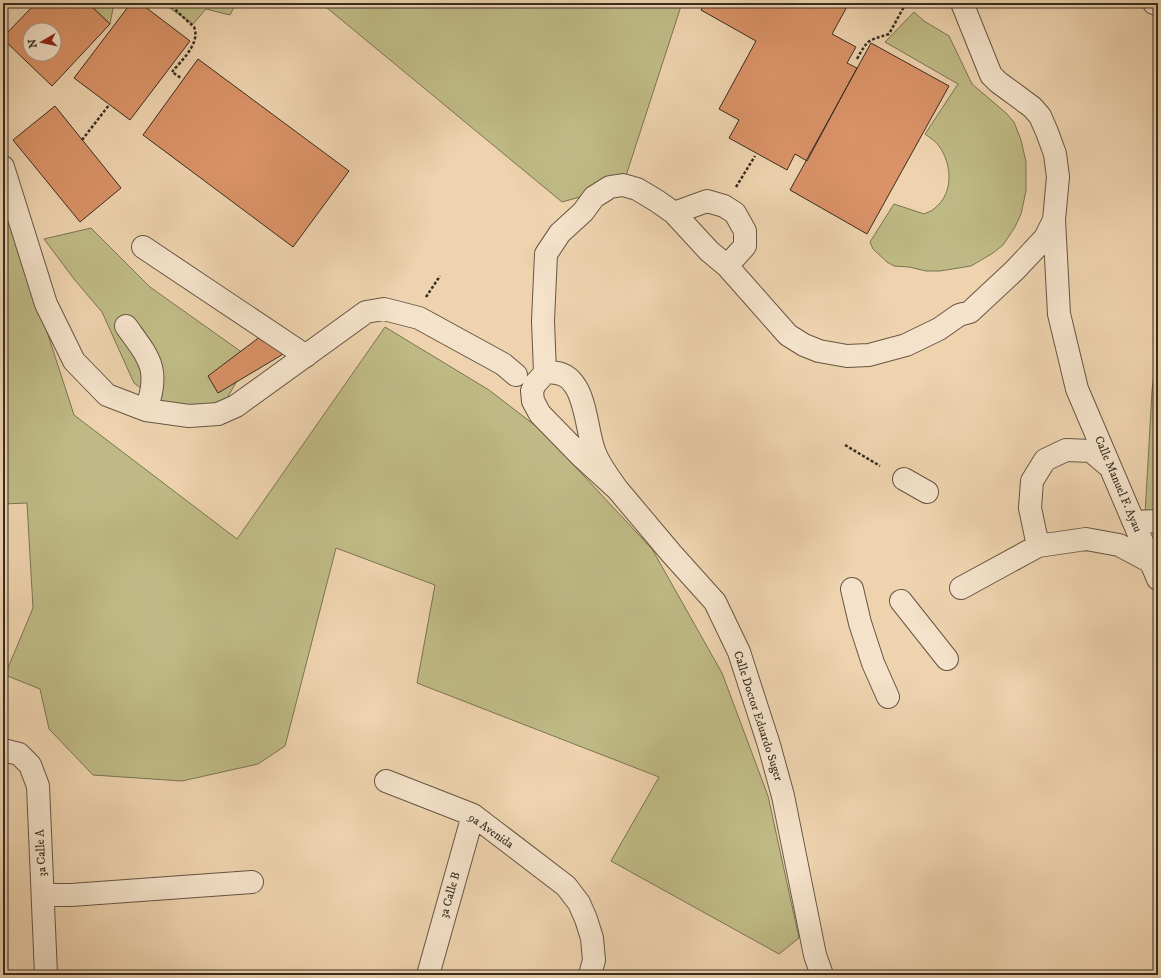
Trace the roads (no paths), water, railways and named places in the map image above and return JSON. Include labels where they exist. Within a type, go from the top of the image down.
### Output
[{"type":"street","points":[[545,373],[542,321],[546,254],[560,233],[583,212],[594,197],[610,187],[623,185],[637,189],[674,213],[726,266],[788,334],[804,345],[820,351],[847,356],[869,355],[906,345],[939,329],[959,315],[970,312],[1032,253],[1045,238],[1054,220],[1058,177],[1055,154],[1040,116],[1032,107],[998,82],[992,75],[962,3]]},
{"type":"street","points":[[1154,3],[1158,4]]},
{"type":"street","points":[[3,167],[46,304],[74,362],[107,395],[146,410],[190,416],[218,414],[236,406],[366,312],[384,309],[419,318],[503,364],[516,375]]},
{"type":"street","points":[[674,213],[707,201],[724,206],[735,213],[745,231],[745,246],[726,266]]},
{"type":"street","name":"Calle Manuel F. Ayau","points":[[1054,220],[1059,314],[1077,389],[1154,571]]},
{"type":"street","points":[[142,247],[306,356]]},
{"type":"street","points":[[126,326],[147,356],[152,368],[154,383],[151,398],[146,410]]},
{"type":"street","name":"Calle Doctor Eduardo Suger","points":[[618,490],[595,454],[582,400],[574,387],[565,376],[558,373],[545,373],[535,384],[532,391],[533,402],[540,414],[583,458],[618,490],[715,602],[739,652],[769,744],[783,796],[817,968]]},
{"type":"street","points":[[1038,546],[1030,508],[1032,481],[1045,460],[1066,450],[1091,451],[1111,468]]},
{"type":"street","points":[[904,479],[927,492]]},
{"type":"street","points":[[1134,522],[1158,521]]},
{"type":"street","points":[[961,588],[1038,546],[1086,539],[1119,545],[1154,571]]},
{"type":"street","points":[[852,589],[860,623],[873,663],[888,697]]},
{"type":"street","points":[[901,601],[947,659]]},
{"type":"street","name":"3a Calle A","points":[[3,750],[19,754],[30,765],[38,786],[44,895],[46,975]]},
{"type":"street","name":"9a Avenida","points":[[386,781],[473,816],[566,886],[579,903],[592,938],[594,960],[590,975]]},
{"type":"street","name":"3a Calle B","points":[[428,975],[473,816]]},
{"type":"street","points":[[44,895],[71,895],[252,882]]}]
